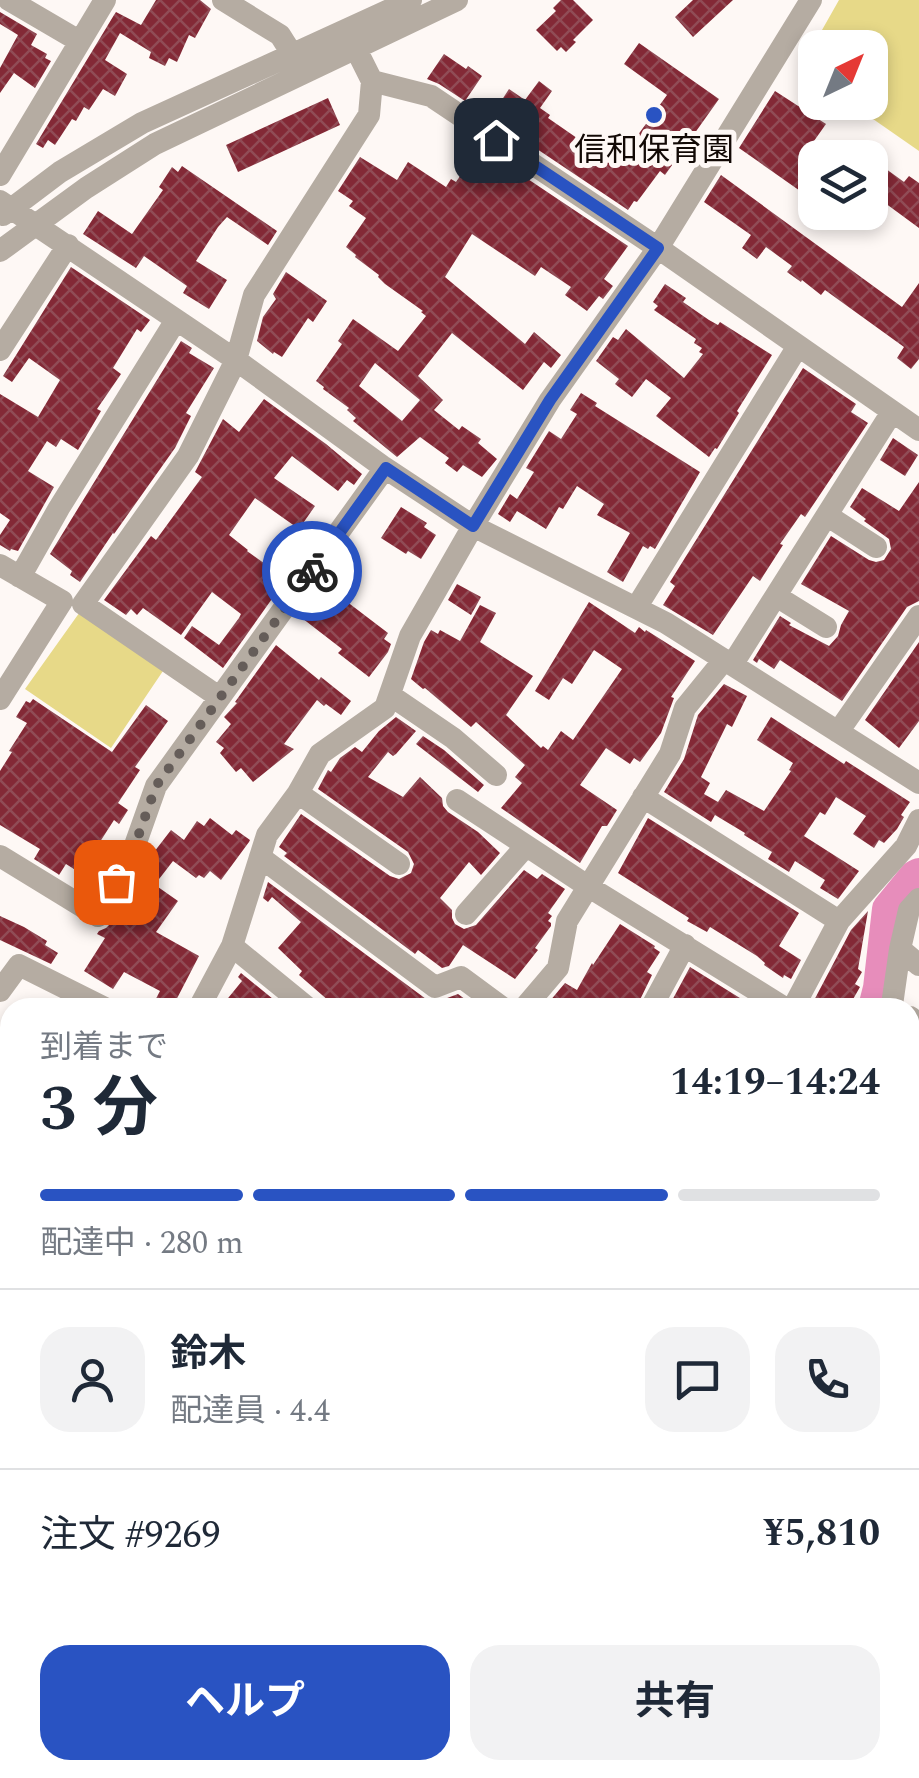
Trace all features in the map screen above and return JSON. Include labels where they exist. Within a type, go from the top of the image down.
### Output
[{"type":"street","points":[[10,0],[79,41]]},
{"type":"street","points":[[0,175],[105,0]]},
{"type":"street","points":[[223,0],[280,36],[292,54]]},
{"type":"street","points":[[4,209],[142,123],[412,0]]},
{"type":"street","points":[[0,251],[155,144],[456,0]]},
{"type":"street","points":[[203,998],[232,946],[267,835],[320,754],[384,708],[410,636],[473,526],[550,400],[658,248],[811,0]]},
{"type":"street","points":[[219,697],[84,604],[188,456],[236,360],[254,295],[368,115],[372,81],[355,46]]},
{"type":"street","points":[[372,81],[431,96],[919,430]]},
{"type":"street","points":[[4,209],[68,245],[473,526],[666,623],[919,783]]},
{"type":"street","points":[[0,350],[68,245]]},
{"type":"street","points":[[0,699],[62,601],[5,569],[59,508],[176,320]]},
{"type":"street","points":[[636,608],[798,346]]},
{"type":"street","points":[[532,998],[558,968],[568,921],[670,754],[686,708],[728,662],[776,596],[892,412]]},
{"type":"street","points":[[0,856],[98,916],[134,848],[156,786],[386,468]]},
{"type":"street","points":[[828,516],[876,547]]},
{"type":"street","points":[[776,596],[826,628]]},
{"type":"street","points":[[838,732],[919,616]]},
{"type":"street","points":[[390,695],[453,738],[496,775]]},
{"type":"street","points":[[298,793],[366,849],[399,864]]},
{"type":"street","points":[[643,798],[839,921]]},
{"type":"street","points":[[457,800],[588,887],[769,998]]},
{"type":"street","points":[[798,998],[839,921],[906,846],[919,820]]},
{"type":"street","points":[[466,914],[526,846]]},
{"type":"street","points":[[260,856],[435,987],[461,977],[489,998]]},
{"type":"street","points":[[898,998],[900,950],[909,910],[919,899]]},
{"type":"street","points":[[657,998],[685,945]]},
{"type":"street","points":[[232,946],[296,998]]},
{"type":"street","points":[[900,950],[919,964]]},
{"type":"street","points":[[0,991],[19,965],[83,998]]},
{"type":"shaded area","points":[[839,0],[919,0],[919,151],[874,120],[888,120],[888,30],[822,30]]},
{"type":"shaded area","points":[[82,609],[165,668],[111,748],[25,689]]},
{"type":"building","points":[[156,0],[200,0],[211,9],[195,38],[189,35],[177,62],[169,58],[165,66],[149,58],[151,52],[120,33],[105,60],[127,74],[115,96],[103,89],[89,110],[84,107],[76,121],[72,119],[55,145],[48,140],[43,148],[36,144],[116,12],[141,25]]},
{"type":"building","points":[[561,0],[573,0],[593,20],[566,52],[561,47],[557,51],[536,30],[556,11],[553,8]]},
{"type":"building","points":[[693,0],[733,0],[693,37],[675,17]]},
{"type":"building","points":[[0,12],[37,34],[31,45],[51,61],[35,88],[14,73],[0,93],[0,68],[18,35],[0,24]]},
{"type":"building","points":[[639,43],[719,99],[665,175],[660,171],[628,210],[534,147],[538,141],[494,112],[509,89],[525,100],[539,81],[552,91],[540,108],[550,115],[548,118],[616,165],[667,95],[624,64]]},
{"type":"building","points":[[444,54],[482,76],[465,101],[427,79]]},
{"type":"building","points":[[775,91],[798,106],[798,120],[820,120],[826,124],[815,140],[798,140],[798,189],[739,148]]},
{"type":"building","points":[[328,98],[340,125],[238,172],[226,145]]},
{"type":"building","points":[[480,147],[628,246],[604,279],[613,286],[587,311],[565,295],[571,287],[541,267],[535,276],[472,234],[445,277],[525,344],[534,332],[561,355],[551,368],[544,362],[523,390],[452,333],[418,376],[443,400],[434,410],[459,430],[462,426],[481,439],[478,443],[497,459],[482,477],[463,465],[457,472],[445,463],[449,458],[420,437],[397,457],[353,421],[356,418],[349,408],[316,381],[342,344],[338,341],[353,319],[398,351],[426,316],[346,247],[366,218],[349,206],[353,201],[338,191],[360,157],[397,180],[408,162],[446,187],[451,179],[456,182]],"holes":[[[375,363],[420,400],[402,421],[359,386]]]},
{"type":"building","points":[[182,166],[277,231],[268,245],[227,217],[218,227],[196,261],[227,280],[209,309],[183,293],[187,286],[144,256],[136,268],[83,234],[98,211],[132,234],[163,190],[159,187],[172,167],[178,172]]},
{"type":"building","points":[[888,170],[904,182],[909,176],[919,183],[919,228],[888,205]]},
{"type":"building","points":[[721,175],[902,307],[919,283],[919,359],[911,369],[897,358],[904,347],[825,290],[821,295],[787,272],[792,266],[766,247],[757,259],[742,248],[751,235],[704,202]]},
{"type":"building","points":[[71,267],[150,320],[141,332],[137,329],[113,368],[121,374],[97,409],[101,411],[78,450],[61,439],[56,447],[47,441],[28,471],[54,487],[18,551],[10,551],[0,545],[0,535],[10,520],[0,513],[0,394],[38,417],[60,380],[29,358],[12,382],[3,376]]},
{"type":"building","points":[[286,272],[327,301],[313,322],[308,318],[282,357],[257,341],[263,317],[276,299],[273,294]]},
{"type":"building","points":[[665,284],[709,320],[718,325],[720,322],[772,355],[709,457],[656,416],[671,398],[646,379],[632,397],[615,384],[619,379],[596,361],[613,337],[618,340],[626,329],[684,378],[703,354],[699,352],[702,348],[694,343],[696,339],[654,310],[658,306],[653,302]]},
{"type":"building","points":[[181,341],[192,348],[189,353],[214,368],[186,413],[191,416],[175,448],[80,582],[50,554]]},
{"type":"building","points":[[803,368],[856,404],[851,412],[868,423],[805,517],[801,514],[780,544],[783,545],[760,581],[753,576],[713,635],[663,605],[675,586],[670,582]]},
{"type":"building","points":[[581,393],[597,403],[595,406],[700,472],[655,549],[643,546],[623,582],[607,572],[630,533],[597,515],[604,504],[577,486],[546,529],[517,511],[510,522],[498,514],[510,494],[517,499],[534,472],[526,468],[549,431],[561,439],[577,414],[570,410]]},
{"type":"building","points":[[264,399],[362,474],[354,485],[347,480],[338,491],[292,456],[274,478],[315,506],[299,529],[255,498],[229,535],[286,579],[223,668],[184,638],[192,626],[219,645],[239,618],[241,614],[212,592],[181,635],[143,608],[137,615],[131,609],[126,615],[104,600],[151,536],[156,540],[202,477],[195,472],[223,419],[239,432]]},
{"type":"building","points":[[893,438],[918,455],[905,476],[880,460]]},
{"type":"building","points":[[919,482],[919,601],[907,607],[842,701],[780,660],[774,669],[759,659],[757,663],[753,660],[780,616],[829,646],[849,611],[801,584],[831,536],[869,560],[884,560],[891,549],[889,539],[850,507],[862,488],[899,511]]},
{"type":"building","points":[[401,507],[427,523],[424,527],[436,535],[421,559],[381,538]]},
{"type":"building","points":[[321,582],[388,633],[384,639],[391,644],[388,652],[369,677],[338,653],[342,649],[298,615]]},
{"type":"building","points":[[457,584],[481,597],[471,615],[448,600]]},
{"type":"building","points":[[589,602],[635,633],[639,627],[646,630],[695,661],[671,697],[674,698],[661,733],[640,762],[634,758],[630,764],[606,748],[580,785],[617,810],[607,826],[602,826],[580,863],[501,808],[522,783],[515,777],[525,765],[476,722],[471,727],[411,679],[431,630],[438,634],[440,630],[460,641],[480,605],[496,613],[480,642],[533,676],[506,715],[541,748],[548,750],[561,731],[573,740],[622,669],[594,650],[572,684],[563,678],[549,700],[535,691]]},
{"type":"building","points":[[919,642],[919,721],[899,748],[865,720]]},
{"type":"building","points":[[276,645],[351,701],[341,715],[317,700],[284,744],[294,749],[253,782],[241,768],[236,772],[220,753],[224,748],[216,742],[231,724],[224,717]]},
{"type":"building","points":[[724,684],[747,696],[732,727],[727,724],[701,777],[710,783],[704,794],[718,802],[726,790],[764,811],[793,763],[757,740],[771,717],[910,802],[897,829],[874,848],[853,834],[866,816],[836,797],[825,815],[820,812],[804,836],[859,871],[838,899],[820,888],[825,880],[795,861],[789,872],[768,859],[772,852],[745,833],[715,815],[711,822],[664,792],[684,759],[698,715]]},
{"type":"building","points":[[33,699],[112,752],[146,705],[168,721],[135,767],[140,770],[118,803],[128,810],[119,824],[114,820],[89,859],[105,870],[96,883],[66,864],[59,875],[34,859],[40,849],[0,825],[0,771],[27,723],[16,717],[26,701],[30,703]]},
{"type":"building","points":[[396,717],[416,731],[396,754],[388,752],[368,777],[403,797],[420,777],[442,798],[448,812],[500,853],[481,875],[469,862],[440,898],[452,910],[455,924],[464,929],[476,925],[524,870],[537,879],[542,874],[565,889],[548,913],[552,916],[548,921],[551,926],[535,948],[538,950],[515,979],[463,945],[449,966],[442,968],[418,950],[415,954],[284,856],[287,853],[279,847],[301,814],[390,876],[399,879],[411,873],[414,864],[408,852],[318,789],[340,758],[355,747],[362,752]]},
{"type":"building","points":[[423,736],[484,785],[478,792],[416,744]]},
{"type":"building","points":[[210,818],[232,835],[236,830],[250,840],[221,880],[210,871],[204,878],[196,878],[173,861],[156,883],[178,901],[156,932],[199,956],[177,998],[156,998],[160,991],[124,972],[113,989],[84,971],[105,938],[97,934],[111,923],[149,854],[171,830],[184,840],[197,821],[204,826]]},
{"type":"building","points":[[648,818],[799,913],[779,946],[801,960],[791,979],[784,975],[783,978],[757,956],[710,927],[707,932],[687,921],[689,918],[618,873]]},
{"type":"building","points":[[268,882],[425,998],[325,998],[299,975],[302,971],[278,948],[301,922],[272,897],[268,902],[263,898]]},
{"type":"building","points":[[868,911],[858,969],[862,972],[855,984],[860,987],[854,998],[815,998],[851,930]]},
{"type":"building","points":[[0,916],[47,941],[45,945],[58,953],[51,964],[0,940]]},
{"type":"building","points":[[620,924],[660,952],[647,972],[652,975],[641,998],[552,998],[565,983],[577,990]]},
{"type":"building","points":[[690,967],[740,998],[673,998]]},
{"type":"building","points":[[241,973],[272,998],[228,998],[242,981],[238,977]]},
{"type":"waterway","points":[[876,998],[888,909],[919,874]]},
{"type":"way so far","points":[[116,882],[134,848],[156,786],[312,571]]},
{"type":"place","name":"信和保育園","points":[[654,115]]},
{"type":"route","points":[[312,571],[386,468],[473,526],[550,400],[658,248],[496,140]]}]
